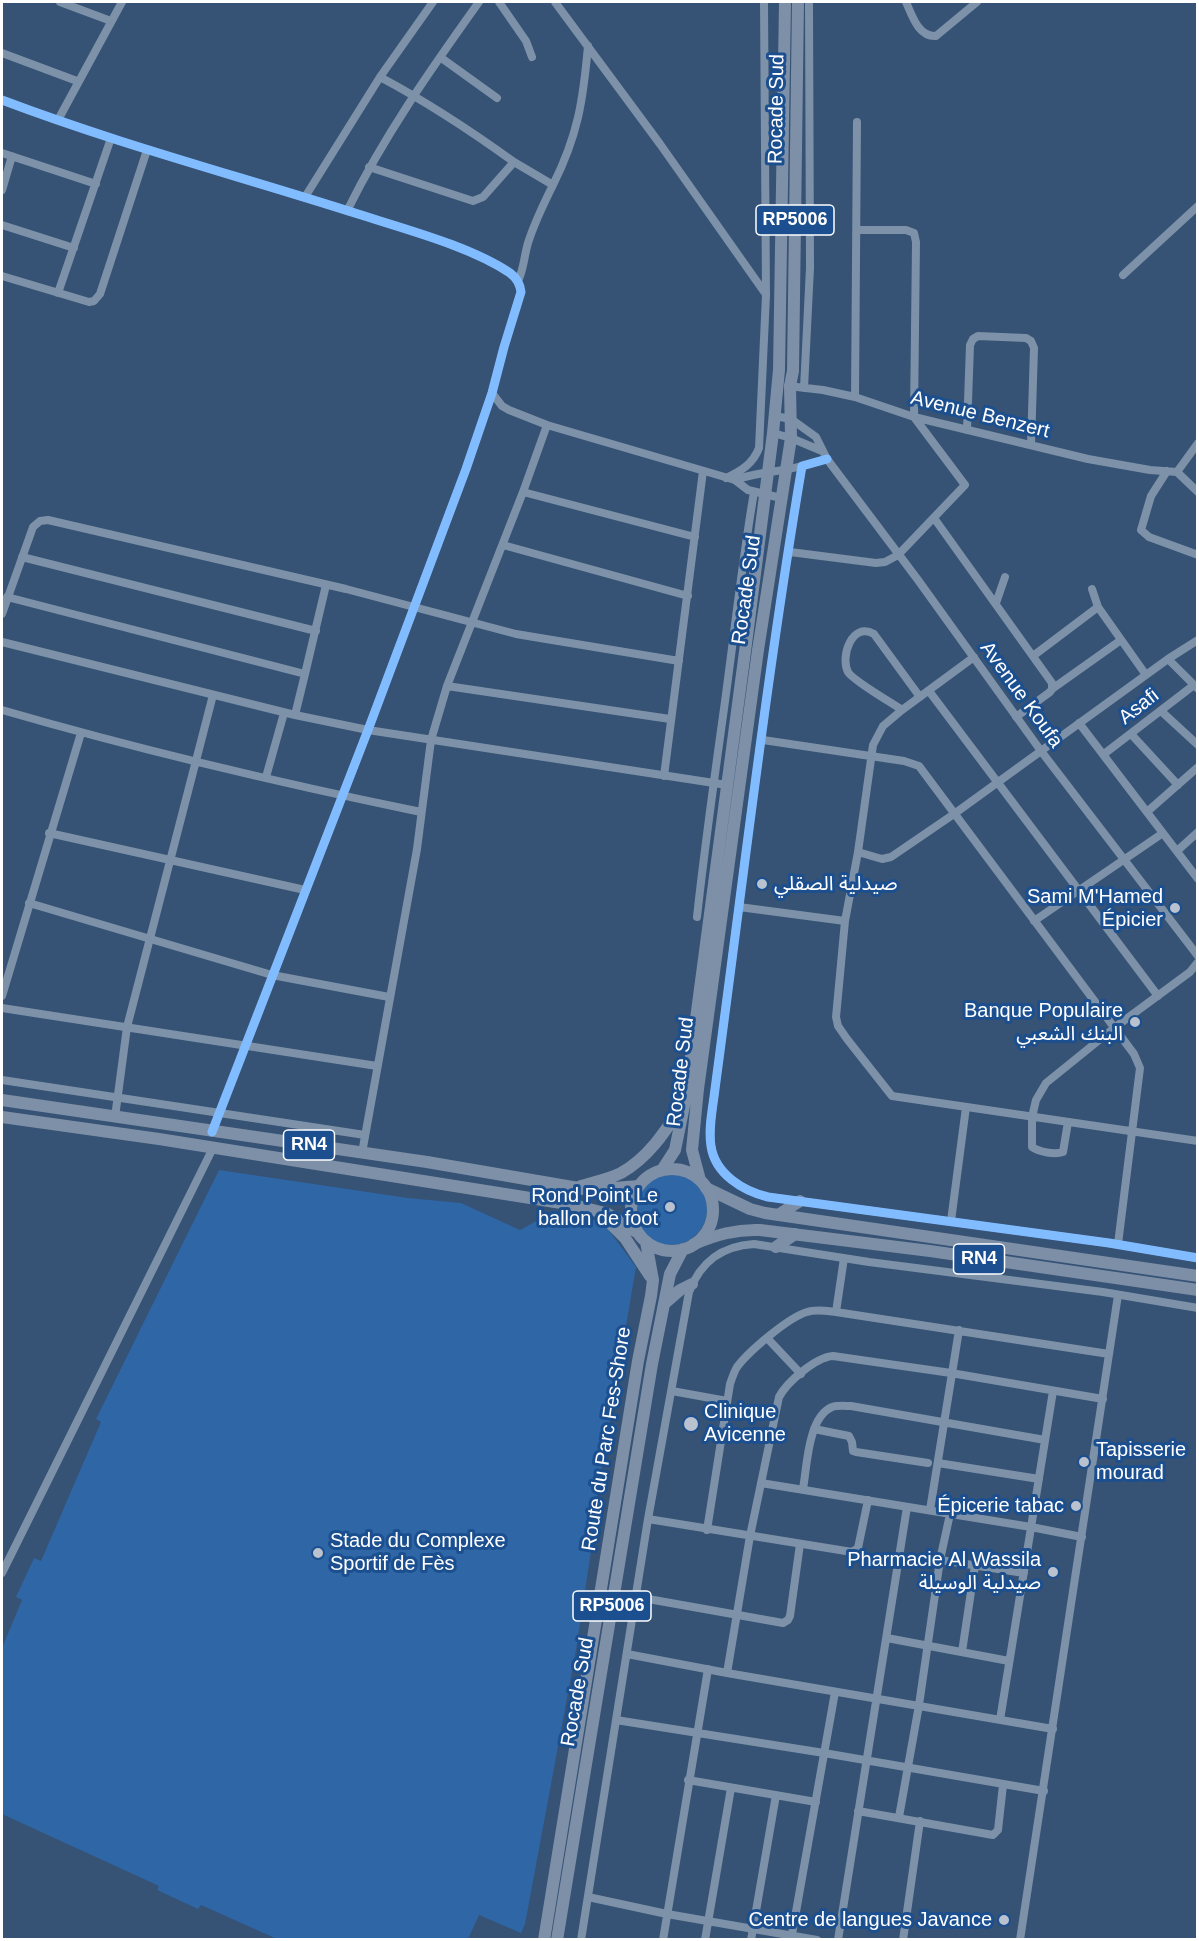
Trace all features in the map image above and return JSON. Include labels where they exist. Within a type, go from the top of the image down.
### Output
[{"type":"highway","name":"Rocade Sud","points":[[703,1184],[692,1150],[694,1117],[758,650],[791,438],[791,419],[784,385],[780,329],[784,2]]},
{"type":"highway","name":"Rocade Sud","points":[[662,1170],[675,1150],[685,1101],[727,785],[759,493],[768,473],[775,416],[784,385],[793,371],[798,2]]},
{"type":"highway","name":"RN4","points":[[2,1100],[427,1162],[574,1188],[596,1190],[639,1186],[653,1173],[678,1169],[693,1175],[703,1184]]},
{"type":"highway","points":[[574,1188],[615,1176],[632,1166],[654,1146],[685,1101]]},
{"type":"highway","name":"RN4","points":[[2,1117],[594,1209],[616,1218],[657,1248],[670,1250],[688,1246]]},
{"type":"highway","points":[[688,1246],[704,1235],[711,1218],[711,1199],[703,1184]]},
{"type":"highway","points":[[639,1186],[631,1204],[631,1214],[642,1237]]},
{"type":"highway","points":[[594,1209],[616,1228],[653,1280]]},
{"type":"highway","name":"Route du Parc Fes-Shore","points":[[593,1642],[653,1280],[642,1237]]},
{"type":"highway","name":"Rocade Sud","points":[[557,1940],[652,1364],[670,1274],[688,1246]]},
{"type":"highway","points":[[664,1304],[680,1290],[692,1284]]},
{"type":"highway","name":"Rocade Sud","points":[[544,1940],[593,1642]]},
{"type":"main road","name":"RN4","points":[[703,1184],[750,1209],[778,1215],[1197,1276]]},
{"type":"main road","points":[[778,1215],[800,1201]]},
{"type":"main road","name":"RN4","points":[[688,1246],[715,1236],[745,1229],[930,1251],[1197,1290]]},
{"type":"main road","points":[[776,1247],[795,1234]]},
{"type":"street","points":[[60,2],[111,21]]},
{"type":"street","points":[[58,120],[77,81],[122,2]]},
{"type":"street","points":[[305,197],[380,77],[433,2]]},
{"type":"street","points":[[347,211],[369,167],[414,95],[479,2]]},
{"type":"street","points":[[499,2],[526,41],[532,57]]},
{"type":"street","points":[[555,2],[660,144],[766,295]]},
{"type":"street","points":[[731,479],[752,461],[759,448],[766,295],[764,2]]},
{"type":"street","points":[[804,388],[810,268],[809,2]]},
{"type":"street","points":[[906,2],[922,32],[929,37],[936,36],[977,2]]},
{"type":"street","points":[[518,281],[523,270],[531,235],[572,144],[584,93],[588,46]]},
{"type":"street","points":[[2,53],[77,81]]},
{"type":"street","points":[[440,57],[497,98]]},
{"type":"street","points":[[380,77],[414,95],[514,162],[553,185]]},
{"type":"street","points":[[2,100],[147,150],[305,197],[452,245],[510,273],[518,281],[521,292],[492,393],[414,606],[212,1131]]},
{"type":"street","points":[[855,397],[857,122]]},
{"type":"street","points":[[58,293],[111,138]]},
{"type":"street","points":[[2,276],[89,302],[94,301],[100,294],[147,150]]},
{"type":"street","points":[[2,153],[96,184]]},
{"type":"street","points":[[2,190],[12,156]]},
{"type":"street","points":[[369,167],[473,201],[483,197],[514,162]]},
{"type":"street","points":[[1123,275],[1197,206]]},
{"type":"street","points":[[2,225],[74,248]]},
{"type":"street","points":[[790,552],[876,563],[890,560],[898,555],[965,485],[914,417],[916,242],[914,233],[906,230],[857,230]]},
{"type":"street","points":[[764,322],[780,329]]},
{"type":"street","points":[[967,430],[972,339],[978,336],[1026,338],[1031,341],[1034,348],[1031,445]]},
{"type":"street","name":"Avenue Benzert","points":[[784,385],[855,397],[914,417],[1088,459],[1177,472]]},
{"type":"street","points":[[492,393],[509,410],[547,425],[731,479],[759,493],[781,498]]},
{"type":"street","name":"Avenue Koufa","points":[[775,416],[791,419],[816,436],[826,459],[1041,751],[1197,956]]},
{"type":"street","points":[[362,1153],[417,849],[431,740],[447,686],[547,425]]},
{"type":"street","points":[[773,433],[822,451]]},
{"type":"street","points":[[1197,443],[1177,472],[1197,492]]},
{"type":"street","points":[[731,479],[786,470],[826,459]]},
{"type":"street","points":[[802,466],[717,1073],[711,1147],[719,1166],[746,1190],[756,1194],[1118,1244],[1197,1258]]},
{"type":"street","points":[[664,776],[703,471]]},
{"type":"street","points":[[1167,471],[1151,496],[1141,530],[1149,537],[1197,555]]},
{"type":"street","points":[[523,492],[695,537]]},
{"type":"street","points":[[697,917],[712,783],[742,564],[759,493]]},
{"type":"street","points":[[934,518],[1052,682],[1052,689]]},
{"type":"street","points":[[2,614],[33,527],[40,521],[48,520],[414,606],[516,634],[679,661]]},
{"type":"street","points":[[502,545],[688,596]]},
{"type":"street","points":[[22,557],[316,631]]},
{"type":"street","points":[[996,603],[1005,577]]},
{"type":"street","points":[[295,716],[326,585]]},
{"type":"street","points":[[1092,589],[1098,607],[1146,675]]},
{"type":"street","points":[[7,597],[305,674]]},
{"type":"street","points":[[1033,656],[1098,607]]},
{"type":"street","points":[[902,710],[854,679],[848,671],[846,662],[849,646],[855,634],[866,630],[874,634],[920,697]]},
{"type":"street","points":[[1016,717],[1121,640]]},
{"type":"street","points":[[858,852],[882,859],[891,857],[1197,640]]},
{"type":"street","points":[[2,642],[295,716],[368,730],[727,785]]},
{"type":"street","points":[[974,657],[902,710],[877,734],[873,745],[858,852],[845,921],[836,1009],[838,1026],[892,1096],[1197,1141]]},
{"type":"street","points":[[1168,659],[1196,687]]},
{"type":"street","points":[[447,686],[670,719]]},
{"type":"street","name":"Asafi","points":[[1104,754],[1196,687]]},
{"type":"street","points":[[929,691],[1158,996]]},
{"type":"street","points":[[115,1117],[127,1027],[213,695]]},
{"type":"street","points":[[2,710],[81,733],[197,762],[422,812]]},
{"type":"street","points":[[1161,711],[1197,745]]},
{"type":"street","points":[[266,777],[284,713]]},
{"type":"street","points":[[1079,723],[1148,811],[1197,879]]},
{"type":"street","points":[[2,996],[49,833],[81,733]]},
{"type":"street","points":[[1131,734],[1178,785]]},
{"type":"street","points":[[762,740],[904,761],[920,766],[1134,1054],[1140,1068],[1118,1244]]},
{"type":"street","points":[[1148,811],[1197,767]]},
{"type":"street","points":[[1177,851],[1197,832]]},
{"type":"street","points":[[49,833],[305,890]]},
{"type":"street","points":[[1034,921],[1163,833]]},
{"type":"street","points":[[29,903],[272,975],[389,997]]},
{"type":"street","points":[[739,908],[845,921]]},
{"type":"street","points":[[1068,1122],[1063,1152],[1038,1150],[1032,1147],[1032,1117],[1036,1100],[1046,1083],[1114,1028],[1190,972],[1197,962]]},
{"type":"street","points":[[2,1008],[377,1065]]},
{"type":"street","points":[[700,1073],[717,1073]]},
{"type":"street","points":[[2,1080],[365,1135]]},
{"type":"street","points":[[951,1221],[966,1107]]},
{"type":"street","points":[[694,1117],[712,1116]]},
{"type":"street","points":[[2,1573],[213,1148]]},
{"type":"street","points":[[581,1940],[648,1519],[689,1292],[703,1267],[726,1249],[754,1244],[1197,1308]]},
{"type":"street","points":[[836,1312],[844,1258]]},
{"type":"street","points":[[1020,1940],[1118,1295]]},
{"type":"street","points":[[707,1530],[730,1384],[738,1366],[788,1322],[807,1312],[814,1310],[836,1312],[1109,1354]]},
{"type":"street","points":[[930,1510],[959,1330]]},
{"type":"street","points":[[768,1339],[801,1374]]},
{"type":"street","points":[[727,1673],[750,1536],[779,1397],[801,1374],[822,1358],[833,1356],[951,1373],[1103,1400]]},
{"type":"street","points":[[672,1391],[727,1401]]},
{"type":"street","points":[[1000,1720],[1053,1391]]},
{"type":"street","points":[[803,1489],[814,1429],[820,1417],[834,1407],[842,1406],[945,1422],[1045,1440]]},
{"type":"street","points":[[814,1429],[849,1436],[853,1451],[856,1452],[928,1463]]},
{"type":"street","points":[[938,1463],[1039,1479]]},
{"type":"street","points":[[761,1483],[1031,1527],[1082,1538]]},
{"type":"street","points":[[648,1519],[707,1530],[855,1551],[858,1548],[868,1500]]},
{"type":"street","points":[[838,1940],[907,1507]]},
{"type":"street","points":[[899,1817],[919,1705],[940,1560],[950,1514]]},
{"type":"street","points":[[637,1597],[783,1623],[788,1620],[800,1544]]},
{"type":"street","points":[[940,1560],[1024,1573]]},
{"type":"street","points":[[962,1652],[975,1565]]},
{"type":"street","points":[[887,1638],[1009,1661]]},
{"type":"street","points":[[627,1654],[1053,1729]]},
{"type":"street","points":[[663,1940],[708,1669]]},
{"type":"street","points":[[791,1938],[835,1692]]},
{"type":"street","points":[[616,1720],[1044,1791]]},
{"type":"street","points":[[688,1780],[816,1802]]},
{"type":"street","points":[[858,1811],[993,1835],[998,1830],[1003,1785]]},
{"type":"street","points":[[705,1940],[732,1788]]},
{"type":"street","points":[[751,1940],[776,1795]]},
{"type":"street","points":[[903,1940],[920,1821]]},
{"type":"street","points":[[588,1897],[791,1938],[817,1940]]},
{"type":"shaded area","name":"Stade du Complexe Sportif de Fès","points":[[219,1170],[408,1198],[461,1203],[520,1230],[549,1214],[602,1221],[636,1267],[590,1537],[593,1538],[576,1650],[525,1924],[521,1933],[479,1915],[468,1939],[277,1939],[201,1905],[198,1909],[157,1890],[159,1886],[2,1814],[2,1648],[22,1600],[16,1597],[34,1558],[41,1561],[101,1422],[96,1419]]},
{"type":"shaded area","points":[[671,1173],[691,1179],[701,1189],[707,1209],[701,1229],[691,1239],[671,1245],[651,1239],[641,1229],[635,1209],[641,1189],[651,1179]]},
{"type":"cycle path","points":[[2,100],[134,145],[456,246],[494,263],[512,275],[518,281],[521,289],[492,393],[466,469],[368,730],[212,1132]]},
{"type":"cycle path","points":[[827,459],[802,466],[789,544],[766,699],[711,1118],[711,1146],[718,1165],[740,1186],[768,1197],[1109,1243],[1198,1258]]},
{"type":"place","name":"صيدلية الصقلي","points":[[762,884]]},
{"type":"place","name":"Sami M'Hamed Épicier","points":[[1175,908]]},
{"type":"place","name":"Banque Populaire البنك الشعبي","points":[[1135,1022]]},
{"type":"place","name":"Rond Point Le ballon de foot","points":[[670,1207]]},
{"type":"place","name":"Clinique Avicenne","points":[[691,1424]]},
{"type":"place","name":"Tapisserie mourad","points":[[1084,1462]]},
{"type":"place","name":"Épicerie tabac","points":[[1076,1506]]},
{"type":"place","name":"Stade du Complexe Sportif de Fès","points":[[318,1553]]},
{"type":"place","name":"Pharmacie Al Wassila صيدلية الوسيلة","points":[[1053,1572]]},
{"type":"place","name":"Centre de langues Javance","points":[[1004,1920]]}]
